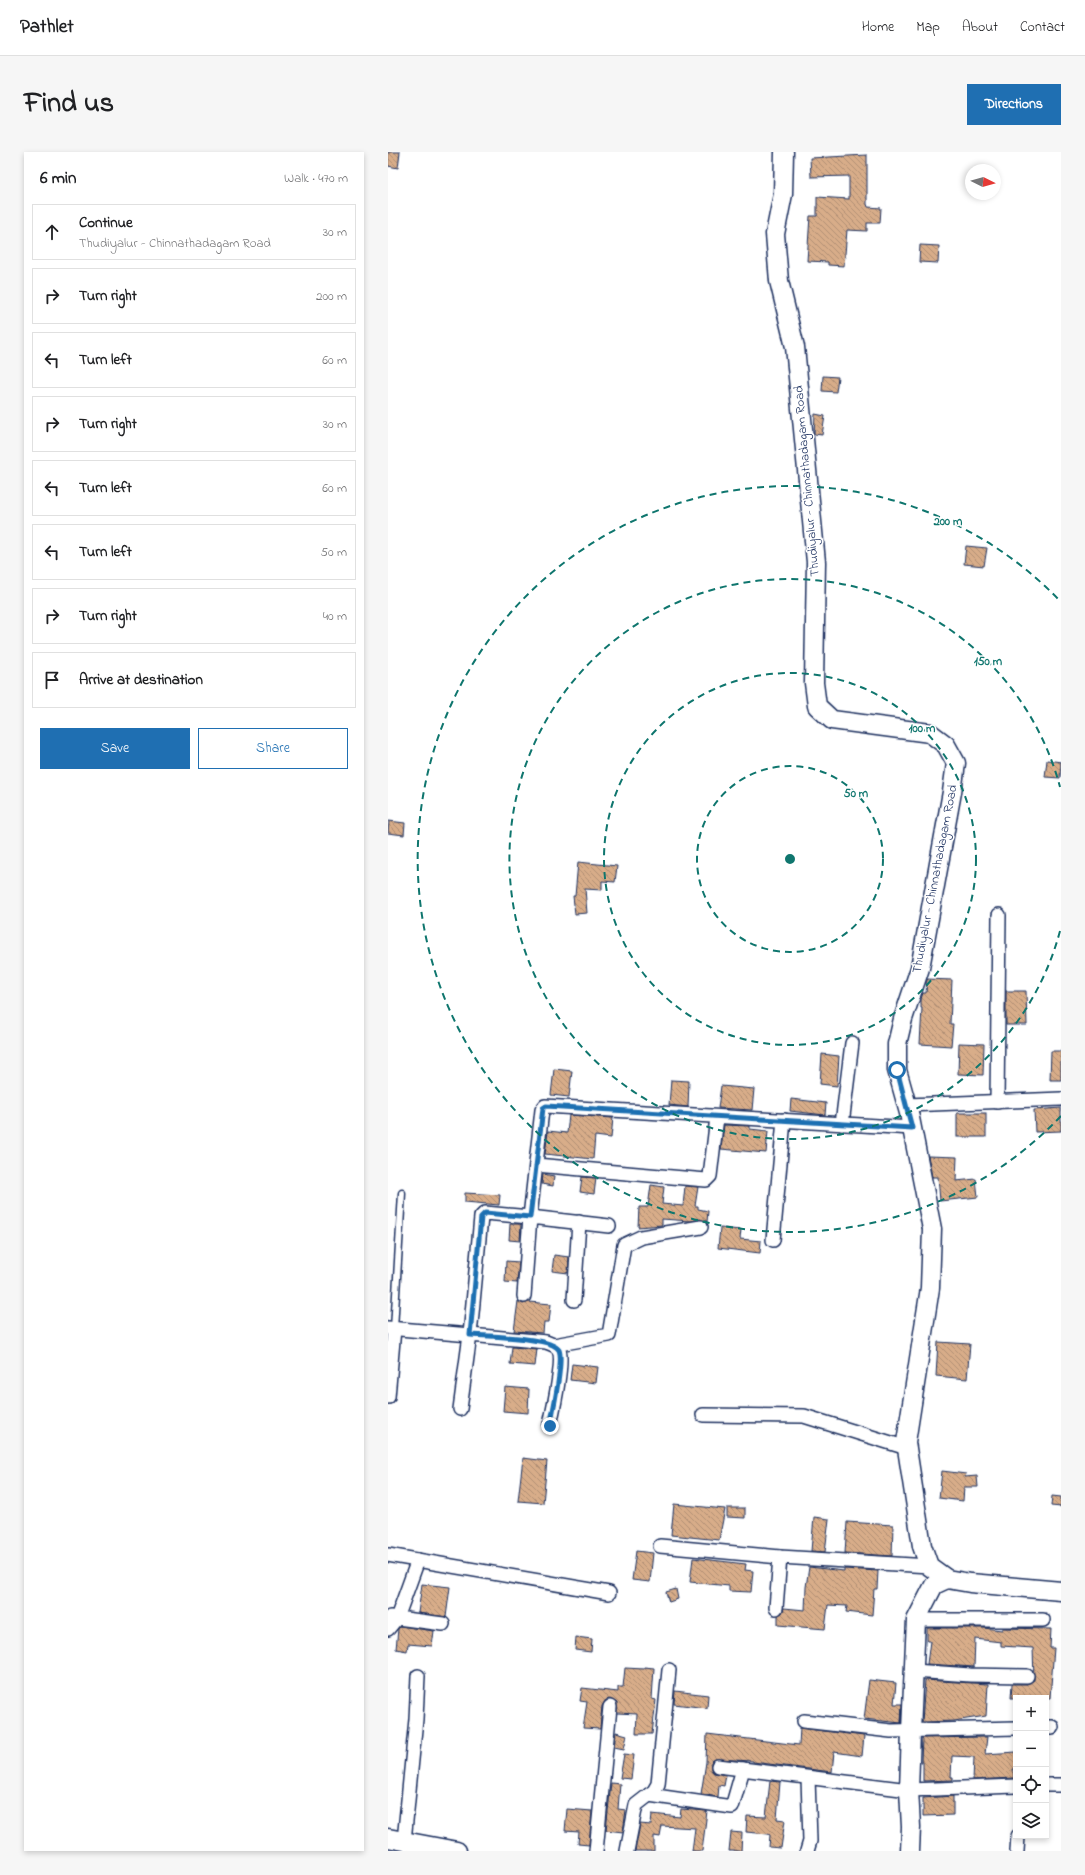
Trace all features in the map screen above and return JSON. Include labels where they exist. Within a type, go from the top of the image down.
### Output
[{"type":"main road","name":"Thudiyalur - Chinnathadagam Road","points":[[784,152],[783,194],[775,234],[779,281],[794,347],[816,562],[814,683],[817,706],[832,720],[930,733],[946,745],[956,763],[920,968],[903,1019],[897,1044],[897,1070],[912,1128],[932,1229],[930,1288],[906,1442],[922,1546],[929,1566]]},
{"type":"main road","points":[[929,1566],[947,1578],[970,1583],[1061,1591]]},
{"type":"main road","points":[[910,1851],[911,1827],[909,1790],[916,1620],[934,1585],[947,1578]]},
{"type":"main road","points":[[396,1840],[457,1851]]},
{"type":"street","points":[[997,1102],[999,915]]},
{"type":"street","points":[[842,1124],[852,1043]]},
{"type":"street","points":[[907,1106],[1061,1099]]},
{"type":"street","points":[[524,1296],[530,1217],[542,1110],[546,1106],[912,1128]]},
{"type":"street","points":[[536,1166],[706,1180],[710,1176],[717,1117]]},
{"type":"street","points":[[773,1240],[784,1120]]},
{"type":"street","points":[[460,1409],[470,1335],[481,1217],[485,1213],[609,1226]]},
{"type":"street","points":[[574,1300],[579,1222]]},
{"type":"street","points":[[554,1345],[609,1335],[624,1245],[641,1237],[701,1227]]},
{"type":"street","points":[[388,1397],[391,1328],[546,1342],[554,1345],[559,1351],[560,1364],[550,1426]]},
{"type":"street","points":[[703,1415],[804,1416],[907,1448]]},
{"type":"street","points":[[660,1546],[780,1557],[929,1566]]},
{"type":"street","points":[[388,1555],[609,1593]]},
{"type":"street","points":[[776,1608],[780,1557]]},
{"type":"street","points":[[388,1629],[418,1560]]},
{"type":"street","points":[[392,1618],[444,1624]]},
{"type":"street","points":[[916,1620],[1043,1620]]},
{"type":"street","points":[[627,1851],[636,1805],[654,1791],[658,1784],[669,1670]]},
{"type":"street","points":[[914,1671],[970,1675],[1027,1676]]},
{"type":"street","points":[[396,1840],[416,1719],[418,1676]]},
{"type":"street","points":[[596,1851],[610,1707]]},
{"type":"street","points":[[804,1721],[891,1731],[1013,1728]]},
{"type":"street","points":[[718,1766],[909,1790],[1013,1786]]},
{"type":"street","points":[[649,1795],[732,1807],[742,1770]]},
{"type":"street","points":[[807,1851],[810,1841],[808,1778]]},
{"type":"street","points":[[1049,1785],[1061,1785]]},
{"type":"street","points":[[1017,1851],[1018,1839]]},
{"type":"lane","points":[[391,1328],[402,1193]]},
{"type":"building","points":[[388,152],[400,152],[398,168],[388,166]]},
{"type":"building","points":[[867,155],[867,204],[868,207],[881,208],[880,223],[867,223],[867,231],[847,230],[844,266],[828,265],[828,262],[807,261],[810,216],[817,216],[817,197],[849,199],[849,176],[811,177],[810,158]]},
{"type":"building","points":[[920,245],[939,246],[938,263],[919,262]]},
{"type":"building","points":[[823,376],[838,377],[836,392],[822,391]]},
{"type":"building","points":[[815,414],[825,416],[822,435],[814,434]]},
{"type":"building","points":[[966,546],[987,548],[984,566],[964,564]]},
{"type":"building","points":[[1047,760],[1061,762],[1060,778],[1045,777]]},
{"type":"building","points":[[389,821],[405,823],[404,835],[388,833]]},
{"type":"building","points":[[578,862],[617,866],[615,882],[602,881],[602,890],[585,889],[587,913],[575,914],[573,896],[575,896]]},
{"type":"building","points":[[927,979],[952,980],[950,1024],[953,1024],[951,1046],[920,1044],[921,999],[923,993],[926,993]]},
{"type":"building","points":[[1006,991],[1026,991],[1027,1025],[1006,1025]]},
{"type":"building","points":[[959,1043],[984,1044],[983,1075],[958,1074]]},
{"type":"building","points":[[1051,1051],[1061,1051],[1061,1080],[1050,1080]]},
{"type":"building","points":[[822,1054],[839,1056],[837,1086],[820,1084]]},
{"type":"building","points":[[554,1069],[572,1071],[569,1097],[551,1095]]},
{"type":"building","points":[[671,1080],[689,1081],[688,1107],[669,1105]]},
{"type":"building","points":[[721,1086],[754,1089],[752,1110],[718,1108]]},
{"type":"building","points":[[791,1099],[826,1103],[825,1115],[790,1111]]},
{"type":"building","points":[[1061,1108],[1061,1131],[1035,1132],[1034,1110]]},
{"type":"building","points":[[957,1113],[986,1113],[986,1137],[957,1137]]},
{"type":"building","points":[[569,1115],[613,1118],[611,1138],[595,1136],[593,1159],[545,1154],[548,1131],[567,1133]]},
{"type":"building","points":[[724,1125],[750,1126],[750,1129],[768,1131],[766,1153],[721,1149]]},
{"type":"building","points":[[928,1156],[957,1157],[956,1181],[976,1179],[978,1197],[940,1201],[938,1177],[932,1177]]},
{"type":"building","points":[[543,1174],[554,1176],[553,1186],[542,1184]]},
{"type":"building","points":[[582,1177],[596,1178],[594,1194],[580,1192]]},
{"type":"building","points":[[651,1185],[664,1187],[662,1204],[683,1206],[685,1186],[698,1187],[695,1206],[698,1206],[698,1209],[708,1211],[707,1222],[700,1219],[690,1221],[662,1219],[662,1225],[638,1227],[639,1207],[648,1207]]},
{"type":"building","points":[[465,1193],[500,1195],[499,1205],[465,1202]]},
{"type":"building","points":[[510,1224],[521,1224],[520,1241],[509,1240]]},
{"type":"building","points":[[720,1228],[741,1230],[740,1239],[761,1241],[760,1253],[718,1248]]},
{"type":"building","points":[[554,1255],[569,1257],[568,1273],[552,1271]]},
{"type":"building","points":[[506,1261],[519,1262],[517,1283],[505,1282]]},
{"type":"building","points":[[518,1301],[523,1304],[529,1302],[551,1304],[549,1322],[544,1322],[543,1333],[514,1331]]},
{"type":"building","points":[[938,1342],[970,1344],[967,1379],[936,1376]]},
{"type":"building","points":[[512,1347],[537,1349],[535,1366],[510,1364]]},
{"type":"building","points":[[572,1364],[598,1367],[596,1383],[570,1380]]},
{"type":"building","points":[[505,1387],[529,1389],[528,1413],[503,1411]]},
{"type":"building","points":[[523,1458],[547,1461],[543,1503],[518,1501]]},
{"type":"building","points":[[942,1471],[966,1474],[965,1477],[977,1476],[978,1487],[964,1487],[963,1501],[939,1498]]},
{"type":"building","points":[[1052,1496],[1061,1497],[1061,1507],[1051,1506]]},
{"type":"building","points":[[674,1504],[725,1509],[719,1540],[671,1535]]},
{"type":"building","points":[[727,1508],[745,1508],[745,1518],[727,1517]]},
{"type":"building","points":[[814,1517],[829,1519],[825,1552],[811,1551]]},
{"type":"building","points":[[847,1522],[893,1525],[892,1556],[845,1553]]},
{"type":"building","points":[[636,1551],[653,1553],[650,1582],[632,1580]]},
{"type":"building","points":[[693,1558],[746,1564],[745,1570],[753,1571],[751,1592],[729,1591],[729,1586],[690,1582]]},
{"type":"building","points":[[809,1567],[844,1571],[844,1569],[878,1571],[877,1589],[874,1589],[872,1615],[846,1612],[847,1606],[828,1605],[825,1629],[778,1625],[778,1615],[782,1613],[784,1608],[805,1610]]},
{"type":"building","points":[[422,1584],[450,1587],[446,1617],[418,1613]]},
{"type":"building","points":[[676,1589],[678,1599],[669,1602],[666,1592]]},
{"type":"building","points":[[400,1626],[434,1631],[432,1646],[408,1644],[407,1651],[396,1649],[398,1629]]},
{"type":"building","points":[[927,1628],[983,1628],[1002,1630],[1002,1628],[1051,1629],[1050,1648],[1054,1648],[1050,1698],[1049,1695],[1013,1695],[1013,1698],[1011,1698],[1012,1684],[1027,1684],[1034,1680],[1033,1648],[1001,1646],[1001,1642],[975,1639],[974,1667],[927,1664],[930,1641],[927,1641]]},
{"type":"building","points":[[576,1637],[592,1639],[591,1652],[575,1650]]},
{"type":"building","points":[[644,1667],[654,1668],[652,1699],[656,1700],[652,1734],[636,1734],[637,1714],[617,1713],[617,1703],[610,1699],[606,1700],[602,1706],[600,1729],[583,1728],[587,1702],[580,1701],[582,1688],[618,1692],[618,1687],[623,1687],[625,1668],[644,1669]]},
{"type":"building","points":[[869,1680],[896,1683],[894,1704],[902,1704],[901,1723],[864,1719]]},
{"type":"building","points":[[925,1680],[988,1684],[986,1716],[954,1721],[922,1722]]},
{"type":"building","points":[[675,1691],[708,1695],[707,1708],[674,1704]]},
{"type":"building","points":[[800,1728],[864,1736],[862,1756],[834,1752],[832,1772],[753,1761],[715,1759],[711,1762],[711,1769],[714,1773],[726,1775],[724,1786],[719,1785],[718,1797],[701,1794],[706,1762],[707,1734],[799,1745]]},
{"type":"building","points":[[616,1732],[627,1735],[624,1749],[614,1747]]},
{"type":"building","points":[[987,1737],[985,1754],[1013,1752],[1013,1778],[973,1780],[974,1757],[952,1756],[951,1777],[953,1777],[953,1780],[923,1781],[923,1762],[921,1762],[922,1738]]},
{"type":"building","points":[[624,1754],[634,1755],[631,1779],[620,1778]]},
{"type":"building","points":[[770,1781],[780,1782],[777,1819],[785,1820],[781,1848],[769,1847],[770,1835],[768,1834],[746,1832],[747,1816],[766,1817]]},
{"type":"building","points":[[611,1783],[620,1784],[618,1809],[626,1810],[623,1832],[606,1830]]},
{"type":"building","points":[[953,1796],[953,1815],[923,1816],[923,1798]]},
{"type":"building","points":[[567,1809],[592,1811],[589,1845],[578,1844],[579,1832],[565,1831]]},
{"type":"building","points":[[681,1809],[707,1811],[702,1851],[692,1851],[695,1828],[662,1826],[660,1837],[654,1836],[654,1851],[635,1851],[640,1824],[651,1825],[652,1814],[680,1817]]},
{"type":"building","points":[[731,1832],[742,1833],[741,1851],[729,1851]]},
{"type":"route","points":[[550,1426],[560,1364],[559,1351],[554,1345],[546,1342],[470,1335],[481,1217],[485,1213],[530,1217],[543,1108],[546,1106],[912,1128],[897,1070]]}]
